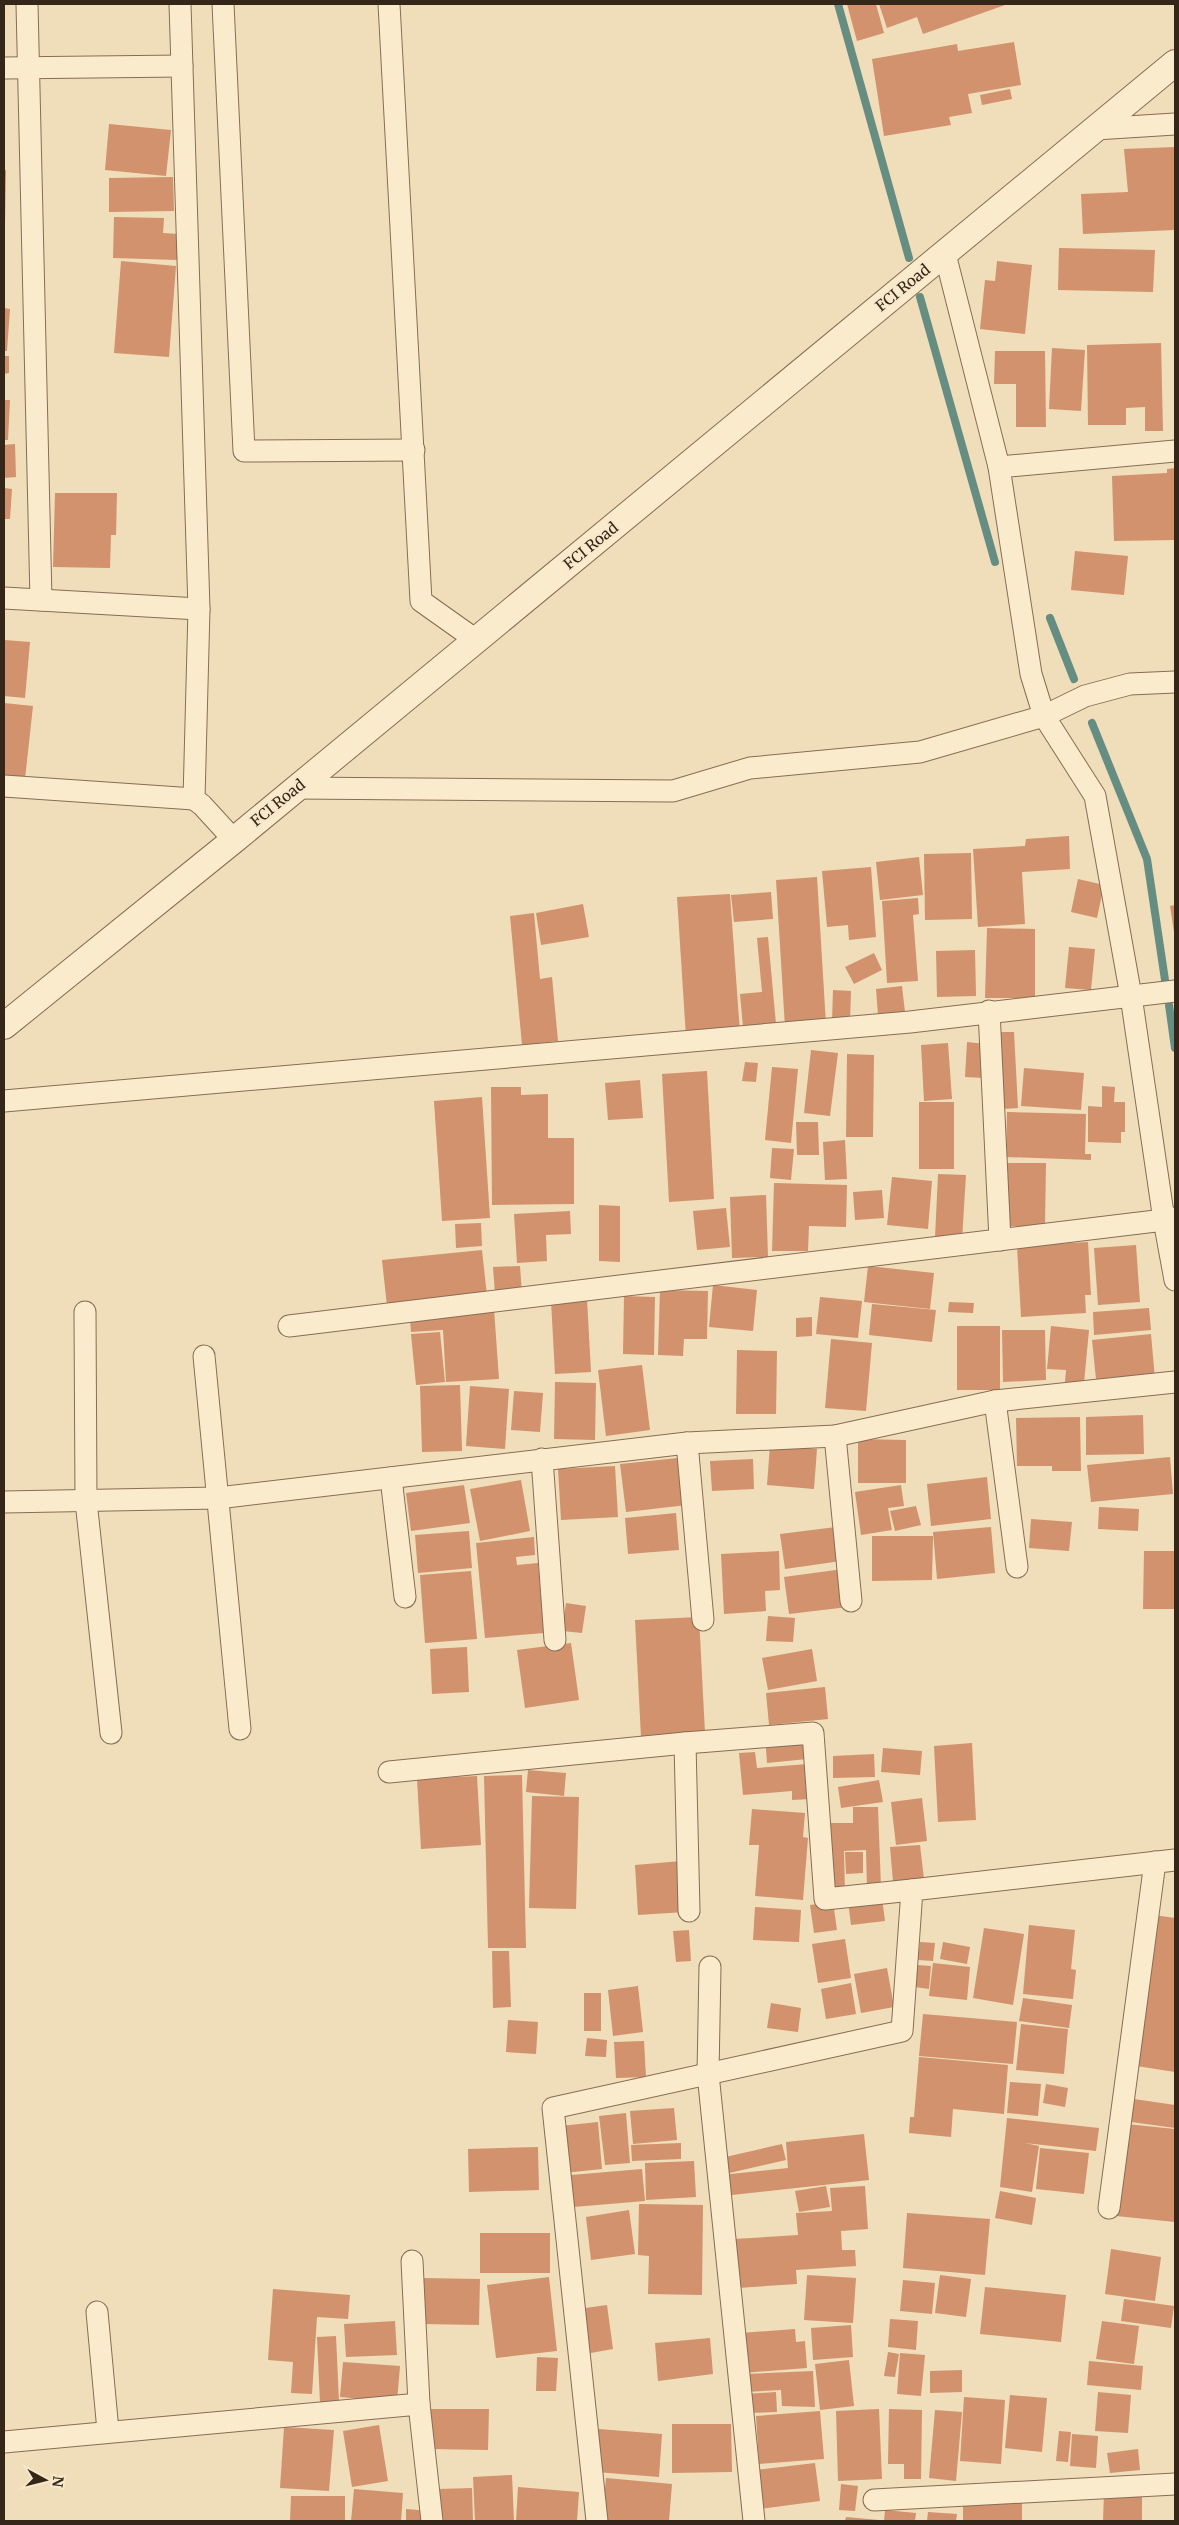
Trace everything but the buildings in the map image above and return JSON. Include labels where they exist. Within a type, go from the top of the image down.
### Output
[{"type":"street","points":[[27,4],[41,600]]},
{"type":"street","points":[[180,4],[199,608],[194,799]]},
{"type":"street","points":[[223,4],[244,451],[414,450]]},
{"type":"street","points":[[389,4],[414,450],[420,601],[476,640]]},
{"type":"street","name":"FCI Road","points":[[4,1026],[234,840],[1175,63]]},
{"type":"street","points":[[4,68],[182,66]]},
{"type":"street","points":[[1095,129],[1175,124]]},
{"type":"street","points":[[945,254],[999,467],[1030,674],[1044,716],[1095,796],[1132,996],[1170,1219],[1175,1280]]},
{"type":"street","points":[[999,467],[1175,451]]},
{"type":"street","points":[[4,598],[199,608]]},
{"type":"street","points":[[296,788],[673,791],[750,768],[920,752],[1044,716],[1085,696],[1130,684],[1175,682]]},
{"type":"street","points":[[4,786],[194,799],[202,804],[234,840]]},
{"type":"street","points":[[4,1101],[910,1022],[989,1011],[1175,991]]},
{"type":"street","points":[[989,1011],[1000,1240]]},
{"type":"street","points":[[289,1326],[1170,1219]]},
{"type":"street","points":[[85,1312],[86,1501],[111,1733]]},
{"type":"street","points":[[204,1356],[240,1729]]},
{"type":"street","points":[[4,1502],[218,1498],[687,1443],[835,1436],[995,1401],[1175,1382]]},
{"type":"street","points":[[995,1401],[1016,1568]]},
{"type":"street","points":[[835,1436],[851,1601]]},
{"type":"street","points":[[687,1443],[703,1620]]},
{"type":"street","points":[[542,1459],[555,1640]]},
{"type":"street","points":[[390,1478],[404,1598]]},
{"type":"street","points":[[388,1772],[684,1743],[813,1733],[825,1898],[1165,1861],[1109,2208]]},
{"type":"street","points":[[684,1743],[689,1911]]},
{"type":"street","points":[[597,2521],[553,2108],[902,2031],[912,1890]]},
{"type":"street","points":[[710,1967],[708,2074],[754,2521]]},
{"type":"street","points":[[412,2261],[419,2404],[432,2521]]},
{"type":"street","points":[[97,2312],[108,2431]]},
{"type":"street","points":[[4,2442],[419,2404]]},
{"type":"street","points":[[874,2500],[1175,2484]]},
{"type":"waterway","points":[[838,4],[909,258]]},
{"type":"waterway","points":[[920,297],[995,562]]},
{"type":"waterway","points":[[1050,618],[1074,679]]},
{"type":"waterway","points":[[1092,723],[1147,859],[1165,980]]},
{"type":"waterway","points":[[1169,1005],[1175,1048]]}]
